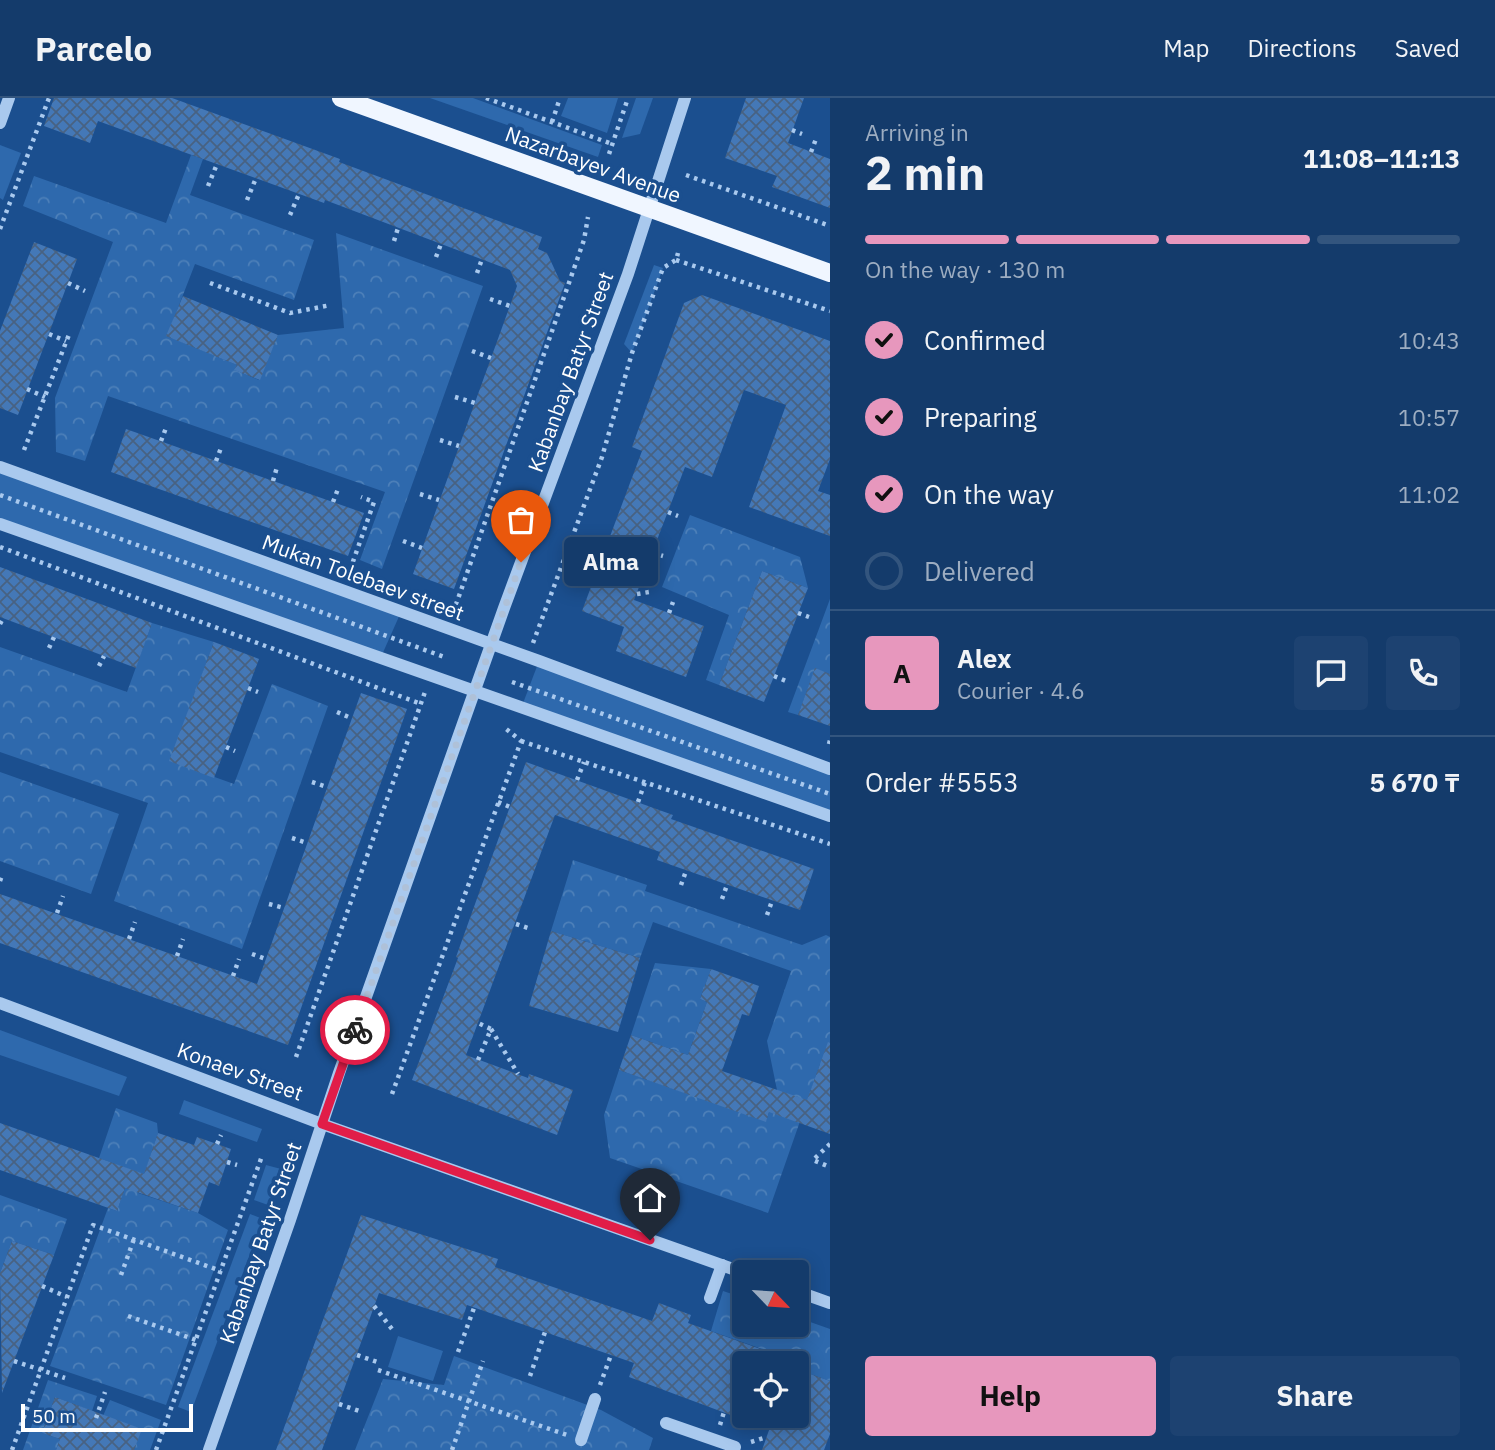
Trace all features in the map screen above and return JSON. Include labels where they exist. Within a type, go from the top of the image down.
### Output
[{"type":"main road","name":"Nazarbayev Avenue","points":[[341,98],[830,273]]},
{"type":"street","points":[[0,123],[9,98]]},
{"type":"street","name":"Kabanbay Batyr Street","points":[[209,1450],[491,644],[599,355],[685,98]]},
{"type":"street","name":"Mukan Tolebaev street","points":[[0,467],[830,769]]},
{"type":"street","points":[[0,524],[830,816]]},
{"type":"street","name":"Konaev Street","points":[[0,1003],[322,1124],[732,1269]]},
{"type":"street","points":[[710,1298],[722,1265]]},
{"type":"street","points":[[809,1296],[830,1303]]},
{"type":"street","points":[[581,1440],[595,1399]]},
{"type":"street","points":[[666,1423],[734,1447],[733,1450]]},
{"type":"path","points":[[0,229],[49,98]]},
{"type":"path","points":[[486,98],[612,144]]},
{"type":"path","points":[[552,122],[560,98]]},
{"type":"path","points":[[609,155],[628,98]]},
{"type":"path","points":[[792,130],[802,134]]},
{"type":"path","points":[[811,152],[816,139]]},
{"type":"path","points":[[208,186],[217,164]]},
{"type":"path","points":[[686,176],[830,226]]},
{"type":"path","points":[[247,200],[256,178]]},
{"type":"path","points":[[290,215],[299,194]]},
{"type":"path","points":[[451,621],[584,240],[588,217]]},
{"type":"path","points":[[394,242],[398,228]]},
{"type":"path","points":[[436,257],[441,244]]},
{"type":"path","points":[[535,639],[603,457],[632,353],[663,268],[676,260],[678,253]]},
{"type":"path","points":[[477,273],[482,259]]},
{"type":"path","points":[[676,260],[830,311]]},
{"type":"path","points":[[654,265],[663,268]]},
{"type":"path","points":[[68,283],[85,290]]},
{"type":"path","points":[[210,283],[290,313],[331,305]]},
{"type":"path","points":[[490,299],[510,306]]},
{"type":"path","points":[[24,450],[70,332]]},
{"type":"path","points":[[48,334],[66,341]]},
{"type":"path","points":[[472,351],[491,358]]},
{"type":"path","points":[[27,390],[44,397]]},
{"type":"path","points":[[455,397],[475,403]]},
{"type":"path","points":[[161,441],[166,428]]},
{"type":"path","points":[[440,440],[459,446]]},
{"type":"path","points":[[216,461],[221,448]]},
{"type":"path","points":[[273,481],[277,467]]},
{"type":"path","points":[[333,502],[338,489]]},
{"type":"path","points":[[420,494],[439,500]]},
{"type":"path","points":[[0,495],[447,658]]},
{"type":"path","points":[[350,570],[374,502],[361,497]]},
{"type":"path","points":[[668,512],[678,516]]},
{"type":"path","points":[[403,541],[422,548]]},
{"type":"path","points":[[0,547],[421,704]]},
{"type":"path","points":[[653,553],[663,556]]},
{"type":"path","points":[[637,593],[649,592]]},
{"type":"path","points":[[669,613],[673,602]]},
{"type":"path","points":[[798,612],[809,617]]},
{"type":"path","points":[[49,648],[54,638]]},
{"type":"path","points":[[436,661],[442,644]]},
{"type":"path","points":[[99,666],[104,656]]},
{"type":"path","points":[[516,695],[523,673]]},
{"type":"path","points":[[774,676],[786,681]]},
{"type":"path","points":[[512,682],[830,794]]},
{"type":"path","points":[[248,688],[258,692]]},
{"type":"path","points":[[296,1057],[425,691]]},
{"type":"path","points":[[337,712],[351,718]]},
{"type":"path","points":[[505,728],[521,741],[830,844]]},
{"type":"path","points":[[392,1094],[521,741]]},
{"type":"path","points":[[226,747],[235,751]]},
{"type":"path","points":[[577,780],[584,762]]},
{"type":"path","points":[[312,782],[327,787]]},
{"type":"path","points":[[638,802],[645,782]]},
{"type":"path","points":[[498,802],[510,807]]},
{"type":"path","points":[[292,838],[307,843]]},
{"type":"path","points":[[681,885],[686,871]]},
{"type":"path","points":[[722,900],[727,885]]},
{"type":"path","points":[[57,914],[63,896]]},
{"type":"path","points":[[767,915],[772,901]]},
{"type":"path","points":[[269,904],[284,908]]},
{"type":"path","points":[[129,939],[135,922]]},
{"type":"path","points":[[516,924],[528,928]]},
{"type":"path","points":[[177,956],[183,939]]},
{"type":"path","points":[[252,954],[266,959]]},
{"type":"path","points":[[233,976],[239,959]]},
{"type":"path","points":[[478,1023],[491,1029],[518,1074]]},
{"type":"path","points":[[478,1060],[491,1029]]},
{"type":"path","points":[[217,1144],[221,1135]]},
{"type":"path","points":[[830,1143],[813,1160],[830,1167]]},
{"type":"path","points":[[156,1450],[262,1156]]},
{"type":"path","points":[[227,1162],[237,1165]]},
{"type":"path","points":[[12,1450],[93,1225],[221,1270]]},
{"type":"path","points":[[121,1275],[134,1239]]},
{"type":"path","points":[[42,1286],[68,1297]]},
{"type":"path","points":[[374,1306],[392,1329]]},
{"type":"path","points":[[458,1352],[474,1308]]},
{"type":"path","points":[[128,1317],[197,1340]]},
{"type":"path","points":[[530,1376],[545,1332]]},
{"type":"path","points":[[356,1355],[380,1363]]},
{"type":"path","points":[[595,1399],[611,1355]]},
{"type":"path","points":[[14,1361],[65,1378]]},
{"type":"path","points":[[452,1450],[483,1361]]},
{"type":"path","points":[[377,1370],[581,1440]]},
{"type":"path","points":[[96,1418],[105,1392]]},
{"type":"path","points":[[339,1404],[362,1412]]},
{"type":"green space","points":[[430,98],[473,98],[602,145],[598,157]]},
{"type":"green space","points":[[568,98],[618,98],[607,133],[561,116]]},
{"type":"green space","points":[[636,98],[653,98],[640,134],[622,138]]},
{"type":"green space","points":[[0,145],[21,153],[3,200],[0,198]]},
{"type":"green space","points":[[191,155],[203,159],[190,195],[314,240],[294,300],[195,264],[167,336],[237,365],[235,370],[259,380],[278,335],[344,328],[336,233],[483,286],[382,569],[360,560],[385,492],[108,396],[85,461],[56,452],[55,398],[113,242],[23,206],[34,176],[166,223]]},
{"type":"green space","points":[[654,265],[663,268],[632,353],[624,344]]},
{"type":"green space","points":[[0,467],[401,612],[381,657],[0,522]]},
{"type":"green space","points":[[690,515],[800,557],[808,588],[762,571],[719,685],[706,680],[729,615],[662,587]]},
{"type":"green space","points":[[830,599],[830,674],[815,669],[798,715],[788,712]]},
{"type":"green space","points":[[152,623],[214,642],[170,761],[234,784],[272,684],[328,706],[242,949],[114,901],[148,803],[0,752],[0,647],[127,692]]},
{"type":"green space","points":[[539,661],[830,769],[830,816],[522,706]]},
{"type":"green space","points":[[0,772],[119,814],[91,894],[0,861]]},
{"type":"green space","points":[[573,860],[647,885],[645,891],[802,945],[826,935],[830,937],[830,1067],[820,1064],[768,1213],[610,1158],[604,1115],[619,1070],[766,1121],[777,1090],[767,1041],[791,971],[653,922],[640,958],[551,931]]},
{"type":"green space","points":[[655,963],[711,969],[700,999],[707,1002],[688,1055],[631,1035]]},
{"type":"green space","points":[[0,1030],[127,1077],[119,1096],[0,1055]]},
{"type":"green space","points":[[184,1100],[262,1129],[257,1142],[179,1114]]},
{"type":"green space","points":[[116,1108],[157,1123],[158,1133],[138,1193],[198,1213],[228,1230],[166,1405],[50,1366],[108,1208],[117,1211],[131,1170],[99,1158]]},
{"type":"green space","points":[[266,1165],[281,1169],[268,1205],[254,1200]]},
{"type":"green space","points":[[0,1195],[67,1219],[54,1255],[12,1241],[0,1273]]},
{"type":"green space","points":[[250,1214],[263,1219],[191,1412],[178,1407]]},
{"type":"green space","points":[[723,1291],[732,1294],[732,1337],[809,1337],[809,1322],[830,1329],[830,1381],[809,1374],[809,1351],[768,1351],[711,1331]]},
{"type":"green space","points":[[398,1336],[443,1351],[433,1381],[388,1367]]},
{"type":"green space","points":[[454,1356],[601,1410],[653,1438],[649,1450],[355,1450],[383,1379],[444,1385]]},
{"type":"green space","points":[[48,1380],[97,1396],[92,1411],[55,1397],[42,1433],[60,1439],[56,1450],[23,1450]]},
{"type":"green space","points":[[110,1400],[161,1420],[150,1450],[134,1450],[141,1429],[103,1416]]},
{"type":"building","points":[[54,98],[172,98],[542,237],[538,249],[547,253],[560,281],[565,283],[454,589],[413,574],[517,286],[510,270],[325,200],[324,203],[98,121],[90,143],[44,126]]},
{"type":"building","points":[[746,98],[804,98],[788,143],[830,159],[830,208],[772,187],[777,176],[725,158]]},
{"type":"building","points":[[34,242],[77,259],[18,415],[0,408],[0,331]]},
{"type":"building","points":[[702,295],[830,341],[830,459],[818,491],[830,495],[830,536],[749,507],[786,405],[744,390],[712,477],[685,467],[634,600],[704,626],[686,677],[616,651],[624,627],[582,611],[642,451],[632,447],[684,303]]},
{"type":"building","points":[[183,296],[278,335],[260,380],[234,370],[237,365],[166,336]]},
{"type":"building","points":[[126,429],[364,513],[348,556],[111,472]]},
{"type":"building","points":[[0,567],[152,623],[136,668],[0,617]]},
{"type":"building","points":[[762,571],[808,588],[764,702],[719,685]]},
{"type":"building","points":[[214,642],[259,659],[214,778],[169,761]]},
{"type":"building","points":[[815,668],[830,674],[830,726],[798,715]]},
{"type":"building","points":[[361,693],[407,709],[288,1045],[0,943],[0,894],[257,984]]},
{"type":"building","points":[[526,762],[673,815],[671,819],[814,869],[800,910],[657,860],[660,852],[555,815],[466,1055],[528,1078],[529,1074],[573,1090],[557,1135],[412,1080],[458,958],[456,957]]},
{"type":"building","points":[[551,931],[640,958],[618,1032],[529,1006]]},
{"type":"building","points":[[711,969],[759,986],[749,1016],[742,1014],[722,1071],[807,1100],[828,1042],[830,1043],[830,1134],[769,1112],[766,1122],[619,1070],[631,1035],[688,1055],[707,1002],[700,999]]},
{"type":"building","points":[[0,1123],[144,1174],[158,1133],[194,1145],[197,1137],[231,1149],[219,1186],[209,1182],[198,1213],[125,1188],[117,1211],[0,1170]]},
{"type":"building","points":[[361,1215],[498,1259],[495,1267],[652,1321],[659,1303],[691,1315],[688,1323],[766,1351],[732,1351],[732,1416],[629,1377],[634,1363],[467,1305],[462,1320],[379,1293],[322,1450],[276,1450]]},
{"type":"building","points":[[12,1241],[54,1255],[2,1393],[0,1273]]},
{"type":"building","points":[[809,1374],[830,1381],[830,1434],[824,1450],[762,1450],[770,1428],[809,1428]]},
{"type":"building","points":[[55,1397],[142,1429],[134,1450],[56,1450],[60,1439],[42,1433]]},
{"type":"way so far","points":[[355,1030],[521,562]]},
{"type":"place","name":"Alma","points":[[521,562]]},
{"type":"route","points":[[355,1030],[322,1124],[650,1240]]}]
